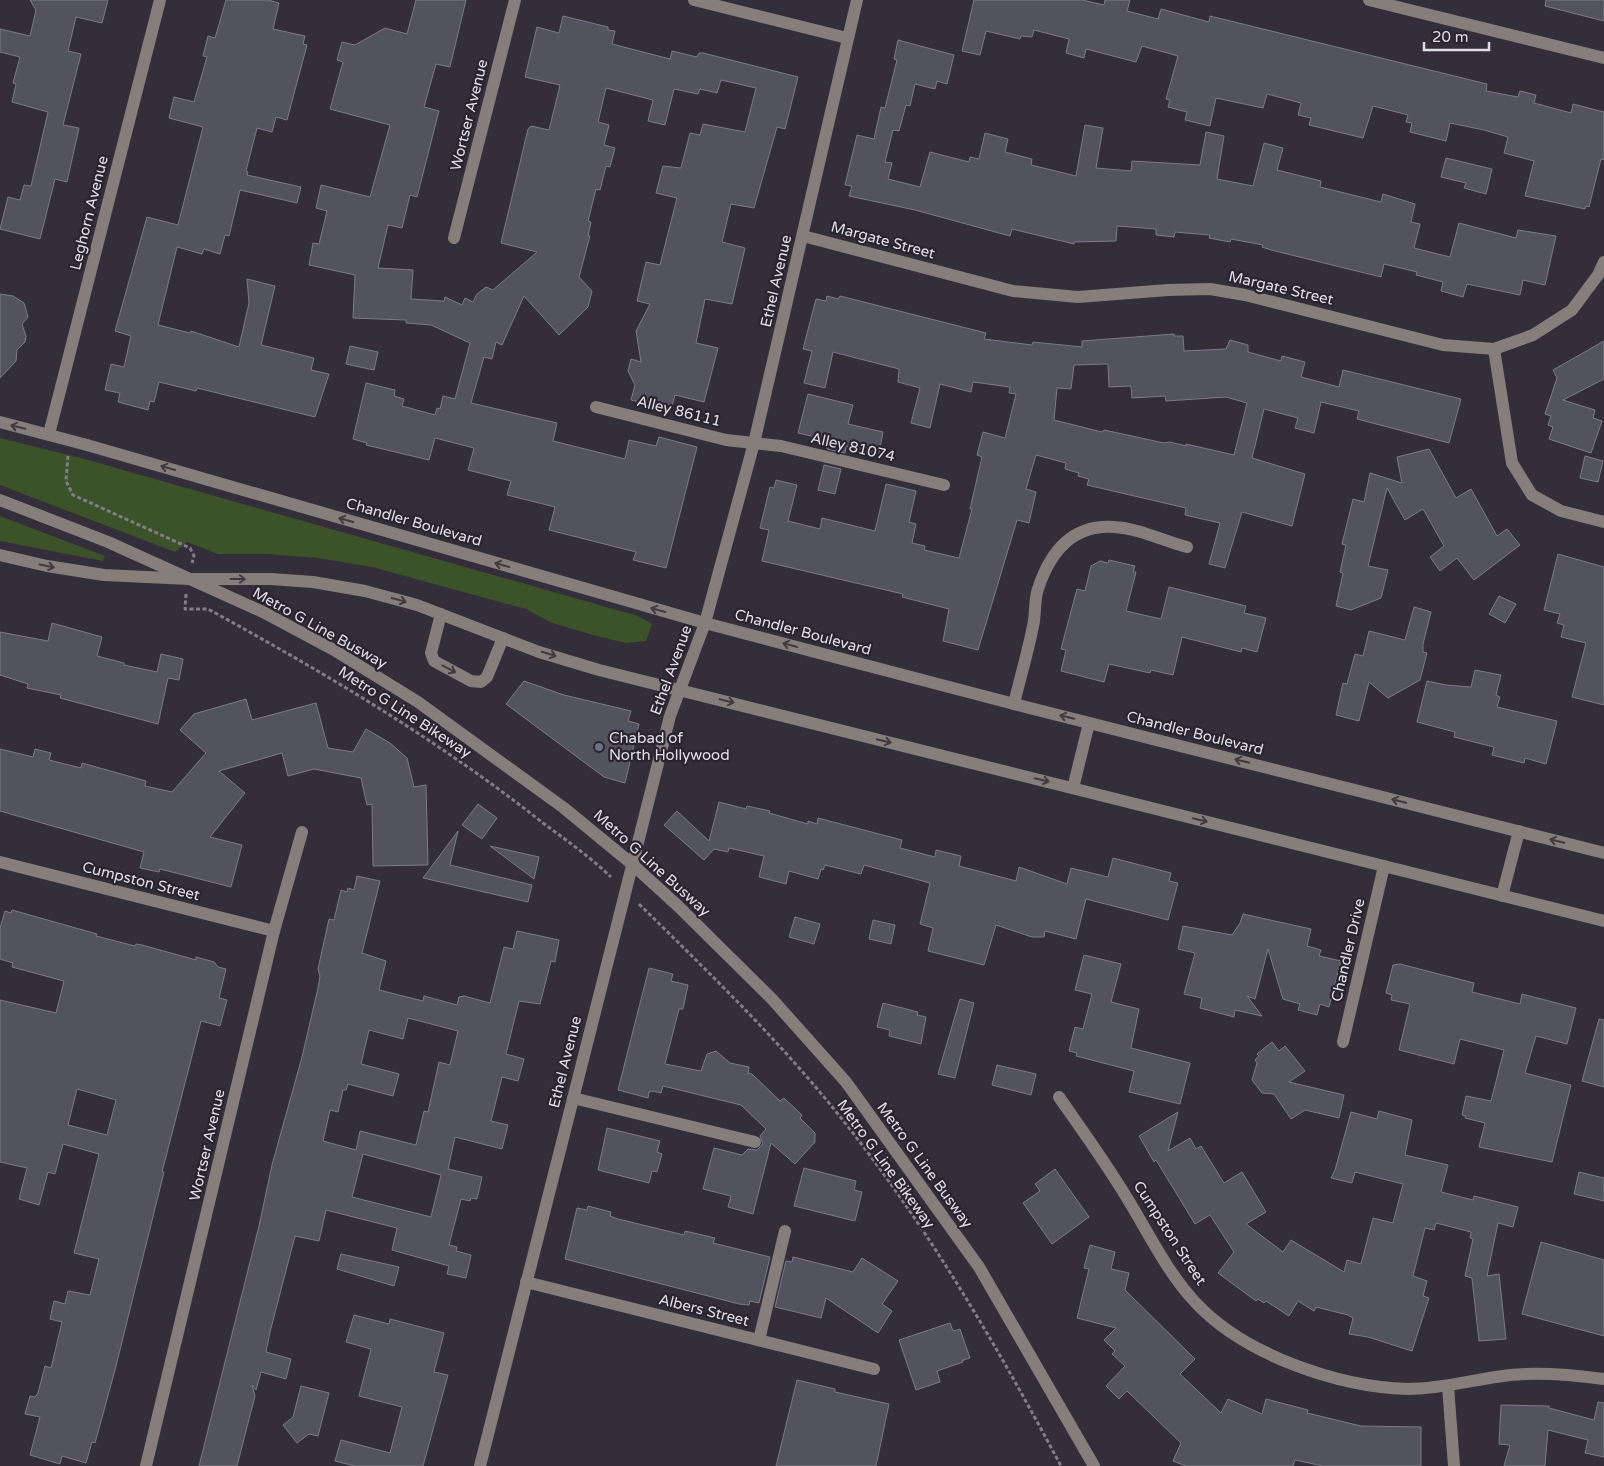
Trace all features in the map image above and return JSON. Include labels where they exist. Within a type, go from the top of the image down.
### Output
[{"type":"street","name":"Leghorn Avenue","points":[[49,434],[160,0]]},
{"type":"street","name":"Wortser Avenue","points":[[454,238],[515,0]]},
{"type":"street","points":[[694,0],[847,38]]},
{"type":"street","name":"Ethel Avenue","points":[[480,1466],[670,716],[705,623],[754,443],[857,0]]},
{"type":"street","points":[[1371,0],[1604,58]]},
{"type":"street","name":"Margate Street","points":[[803,236],[1013,291],[1078,297],[1168,290],[1210,289],[1245,295],[1443,344],[1494,348]]},
{"type":"street","points":[[1604,262],[1598,275],[1572,310],[1533,335],[1494,348],[1512,463],[1532,495],[1560,511],[1604,522]]},
{"type":"street","name":"Alley 86111","points":[[596,407],[726,440],[754,443]]},
{"type":"street","name":"Chandler Boulevard","points":[[0,422],[49,434],[705,623],[1014,704],[1604,853]]},
{"type":"street","name":"Alley 81074","points":[[754,443],[781,446],[944,485]]},
{"type":"street","name":"Metro G Line Busway","points":[[0,500],[46,516],[108,542],[263,612],[334,650],[418,702],[564,808],[632,864],[678,906],[772,999],[846,1082],[979,1267],[1094,1466]]},
{"type":"street","points":[[1014,704],[1034,625],[1038,590],[1053,554],[1068,540],[1088,529],[1114,527],[1135,530],[1187,547]]},
{"type":"street","points":[[0,555],[47,566],[104,575],[190,579],[271,579],[313,582],[365,591],[441,614],[539,652],[599,670],[1604,921]]},
{"type":"street","points":[[441,614],[430,652],[434,661],[471,681],[481,682],[486,677],[503,638]]},
{"type":"street","points":[[1073,788],[1089,723]]},
{"type":"street","points":[[1502,896],[1519,831]]},
{"type":"street","name":"Wortser Avenue","points":[[146,1466],[274,931],[302,832]]},
{"type":"street","name":"Cumpston Street","points":[[0,862],[274,931]]},
{"type":"street","name":"Chandler Drive","points":[[1343,1042],[1384,866]]},
{"type":"street","name":"Cumpston Street","points":[[1059,1097],[1108,1167],[1167,1263],[1195,1302],[1234,1335],[1281,1360],[1376,1388],[1412,1389],[1448,1386],[1511,1375],[1578,1375],[1604,1379]]},
{"type":"street","points":[[573,1098],[755,1142]]},
{"type":"street","points":[[759,1340],[785,1232]]},
{"type":"street","name":"Albers Street","points":[[526,1282],[874,1370]]},
{"type":"street","points":[[1448,1386],[1454,1466]]},
{"type":"path","points":[[68,453],[66,481],[73,495],[190,548],[193,559]]},
{"type":"path","name":"Metro G Line Bikeway","points":[[185,598],[185,609],[208,609],[359,694],[437,744],[519,803],[606,872]]},
{"type":"path","name":"Metro G Line Bikeway","points":[[646,910],[710,972],[800,1070],[861,1145],[953,1276],[1016,1381],[1061,1466]]},
{"type":"green space","points":[[0,438],[81,458],[638,616],[652,624],[646,641],[626,643],[552,623],[526,609],[372,567],[318,558],[267,554],[218,554],[187,542],[175,552],[0,485]]},
{"type":"green space","points":[[0,516],[105,556],[103,561],[0,541]]},
{"type":"building","points":[[30,0],[108,0],[102,23],[76,17],[68,51],[81,54],[63,125],[79,128],[67,182],[55,179],[40,239],[0,229],[8,197],[20,200],[24,185],[31,186],[48,112],[12,102],[16,84],[13,83],[20,57],[0,52],[0,29],[30,36],[36,10]]},
{"type":"building","points":[[226,0],[268,0],[279,3],[273,29],[305,36],[303,44],[307,45],[287,120],[276,117],[272,132],[257,128],[246,171],[248,172],[247,175],[301,187],[297,203],[240,190],[229,236],[225,235],[220,254],[204,249],[202,254],[177,247],[158,325],[190,333],[191,331],[239,347],[249,303],[247,279],[275,286],[261,345],[314,358],[311,370],[329,374],[315,417],[197,388],[196,391],[159,382],[154,402],[150,401],[148,410],[118,402],[120,393],[105,390],[111,364],[124,367],[131,336],[115,331],[147,217],[178,225],[203,127],[169,118],[174,97],[194,102],[207,57],[203,56],[208,36],[215,38]]},
{"type":"building","points":[[416,0],[466,0],[450,67],[436,64],[424,107],[439,111],[417,197],[410,195],[402,228],[388,225],[378,268],[413,270],[411,299],[444,301],[445,297],[462,305],[465,298],[473,302],[477,294],[486,287],[493,290],[537,252],[501,243],[528,129],[531,126],[549,130],[560,85],[525,77],[537,27],[559,33],[563,16],[608,27],[608,30],[615,31],[612,44],[670,59],[672,51],[697,57],[699,53],[703,53],[798,77],[785,129],[777,127],[754,208],[731,204],[722,242],[745,248],[732,304],[705,299],[696,343],[718,348],[704,402],[675,395],[671,410],[631,400],[635,385],[628,371],[631,359],[641,362],[636,331],[650,304],[637,301],[646,262],[660,265],[677,198],[656,193],[663,166],[681,168],[690,133],[700,135],[703,124],[745,132],[756,88],[721,80],[717,93],[700,89],[698,94],[674,89],[665,125],[648,121],[653,100],[606,88],[598,122],[609,125],[604,145],[615,148],[610,167],[606,166],[600,190],[596,189],[588,221],[591,222],[588,236],[590,236],[579,277],[592,291],[588,307],[559,335],[524,296],[502,345],[496,342],[492,359],[484,357],[471,403],[557,423],[553,441],[625,459],[629,440],[656,446],[659,437],[697,447],[666,568],[633,560],[636,552],[549,530],[555,507],[507,495],[511,481],[468,470],[474,448],[435,438],[429,460],[366,445],[367,443],[353,439],[366,383],[395,390],[394,396],[404,399],[402,406],[435,415],[437,408],[440,409],[443,396],[455,399],[470,343],[431,325],[406,323],[406,320],[353,318],[355,275],[309,265],[313,243],[319,244],[327,211],[316,208],[321,185],[370,197],[390,125],[330,109],[343,62],[337,60],[342,42],[355,45],[385,28],[407,34]]},
{"type":"building","points":[[974,0],[1082,0],[1104,5],[1105,0],[1130,0],[1127,11],[1158,19],[1161,9],[1209,22],[1210,16],[1487,84],[1486,91],[1518,97],[1520,91],[1536,95],[1534,103],[1571,113],[1573,104],[1604,112],[1604,160],[1601,159],[1589,207],[1586,206],[1585,209],[1525,196],[1534,161],[1504,153],[1508,137],[1484,130],[1450,123],[1446,141],[1410,132],[1412,123],[1406,122],[1408,115],[1373,106],[1363,138],[1309,125],[1311,118],[1298,115],[1301,103],[1267,94],[1263,108],[1216,98],[1210,126],[1185,120],[1187,112],[1168,107],[1170,100],[1166,99],[1178,56],[1142,46],[1136,62],[1086,49],[1084,58],[1066,53],[1069,39],[1034,30],[1032,37],[1021,36],[1020,39],[986,31],[980,55],[962,51]]},
{"type":"building","points":[[1546,0],[1604,0],[1604,21],[1545,6]]},
{"type":"building","points":[[898,40],[954,55],[947,84],[937,81],[935,89],[915,84],[910,106],[906,105],[899,131],[893,130],[885,162],[892,163],[888,179],[920,187],[930,152],[969,162],[970,157],[979,159],[985,133],[1008,139],[1005,152],[1032,159],[1031,165],[1076,176],[1085,125],[1103,128],[1096,168],[1131,171],[1132,161],[1200,165],[1206,132],[1224,136],[1217,179],[1253,186],[1264,143],[1283,148],[1277,170],[1321,181],[1320,187],[1381,202],[1383,194],[1415,204],[1411,222],[1420,224],[1414,248],[1450,257],[1459,223],[1516,238],[1518,230],[1556,236],[1545,285],[1523,280],[1520,295],[1467,284],[1463,297],[1441,291],[1443,282],[1416,275],[1417,272],[1384,264],[1381,277],[1271,250],[1262,247],[1263,245],[1231,239],[1230,242],[1209,238],[1210,235],[1175,232],[1174,237],[1156,235],[1156,229],[1117,226],[1116,241],[1074,242],[1074,244],[1012,229],[1010,236],[915,210],[849,196],[852,186],[845,185],[857,135],[874,139],[881,107],[885,108],[897,60],[894,59]]},
{"type":"building","points":[[1446,158],[1492,169],[1486,194],[1464,188],[1466,183],[1441,177]]},
{"type":"building","points":[[0,294],[13,296],[24,303],[28,317],[22,324],[26,336],[25,342],[17,350],[16,361],[0,378]]},
{"type":"building","points":[[827,296],[838,299],[840,296],[986,333],[984,339],[1032,345],[1033,342],[1082,347],[1082,341],[1174,334],[1174,336],[1183,336],[1184,351],[1226,349],[1230,340],[1248,345],[1248,352],[1281,361],[1282,356],[1305,362],[1301,377],[1339,387],[1343,370],[1461,399],[1449,443],[1357,419],[1359,411],[1321,402],[1314,433],[1295,428],[1298,418],[1264,409],[1252,458],[1305,474],[1292,526],[1242,512],[1225,568],[1209,564],[1220,523],[1185,515],[1186,508],[1087,485],[1089,479],[1078,476],[1079,473],[1065,469],[1066,463],[1036,455],[1026,489],[1036,492],[1029,523],[1017,520],[978,650],[943,641],[949,609],[902,597],[903,594],[762,561],[769,530],[760,528],[770,487],[774,488],[776,480],[797,485],[788,521],[820,529],[822,518],[875,531],[886,484],[916,491],[909,522],[916,524],[912,543],[925,546],[924,550],[959,558],[972,509],[970,509],[982,457],[977,455],[983,432],[1005,438],[1016,394],[1009,393],[1010,387],[973,382],[971,392],[940,384],[930,428],[911,423],[920,388],[898,382],[899,369],[833,352],[825,388],[804,383],[812,351],[803,349],[816,299],[826,301]],"holes":[[[1108,364],[1109,387],[1131,386],[1132,398],[1165,396],[1166,401],[1226,397],[1247,403],[1234,455],[1186,444],[1186,446],[1170,442],[1164,443],[1104,430],[1102,432],[1054,420],[1057,388],[1071,389],[1074,365]]]},
{"type":"building","points":[[1604,341],[1604,379],[1563,400],[1595,410],[1593,418],[1602,421],[1591,453],[1549,439],[1553,427],[1548,425],[1551,416],[1545,414],[1557,378],[1553,370]]},
{"type":"building","points":[[350,346],[378,352],[374,370],[346,364]]},
{"type":"building","points":[[808,394],[853,405],[848,424],[883,432],[879,454],[846,446],[845,453],[827,449],[829,440],[798,433]]},
{"type":"building","points":[[1429,449],[1456,498],[1471,489],[1497,536],[1507,529],[1520,545],[1474,580],[1457,558],[1440,571],[1430,557],[1444,546],[1423,509],[1405,520],[1387,488],[1368,566],[1388,570],[1381,598],[1351,610],[1336,606],[1343,573],[1340,572],[1346,545],[1342,544],[1353,499],[1364,502],[1370,473],[1402,483],[1397,457]]},
{"type":"building","points":[[1585,456],[1603,461],[1598,482],[1580,478]]},
{"type":"building","points":[[824,465],[841,469],[835,494],[818,490]]},
{"type":"building","points":[[1558,554],[1604,567],[1604,705],[1572,697],[1586,643],[1561,637],[1564,625],[1557,623],[1560,614],[1544,610]]},
{"type":"building","points":[[1109,560],[1135,566],[1133,572],[1136,572],[1126,611],[1161,619],[1169,587],[1246,606],[1244,613],[1266,618],[1257,652],[1242,648],[1241,652],[1182,637],[1173,675],[1151,670],[1150,673],[1109,664],[1104,682],[1061,671],[1066,650],[1061,649],[1077,589],[1085,591],[1091,566],[1100,561],[1108,563]]},
{"type":"building","points":[[1499,596],[1516,604],[1505,623],[1489,614]]},
{"type":"building","points":[[1414,607],[1431,612],[1423,644],[1423,652],[1427,653],[1420,680],[1388,698],[1369,682],[1359,721],[1336,715],[1343,683],[1347,684],[1355,654],[1363,656],[1369,631],[1405,640]]},
{"type":"building","points":[[52,623],[102,637],[97,656],[124,663],[124,665],[157,672],[161,654],[183,659],[179,680],[168,678],[158,724],[60,698],[61,695],[27,688],[28,684],[0,675],[0,632],[48,641]]},
{"type":"building","points":[[1475,670],[1501,675],[1496,695],[1500,697],[1497,707],[1557,721],[1546,764],[1525,758],[1524,763],[1492,755],[1494,747],[1454,737],[1455,732],[1417,722],[1427,681],[1471,687]]},
{"type":"building","name":"Chabad of North Hollywood","points":[[524,681],[564,695],[631,711],[628,721],[639,724],[625,783],[604,777],[506,704]]},
{"type":"building","points":[[246,699],[252,720],[316,703],[328,748],[353,752],[366,729],[390,743],[407,758],[414,787],[426,785],[428,865],[373,866],[372,804],[367,805],[361,778],[314,769],[288,776],[282,753],[219,771],[245,793],[210,837],[242,845],[231,887],[160,869],[159,872],[140,868],[144,852],[0,811],[0,749],[33,757],[35,749],[51,753],[49,760],[81,768],[82,763],[146,781],[145,786],[172,792],[206,753],[180,730],[194,714]]},
{"type":"building","points":[[719,802],[746,809],[747,806],[770,811],[769,813],[808,824],[808,821],[817,824],[818,818],[902,840],[900,848],[935,857],[936,850],[961,856],[959,866],[1016,881],[1019,867],[1067,884],[1071,868],[1108,877],[1113,858],[1171,873],[1169,881],[1178,883],[1168,920],[1086,899],[1076,939],[1045,931],[1044,937],[1032,937],[996,925],[984,965],[928,951],[933,928],[920,924],[930,883],[864,865],[861,874],[825,865],[823,870],[821,869],[818,879],[789,871],[786,884],[759,877],[764,856],[729,848],[728,852],[714,849],[704,860],[664,825],[677,811],[709,841]]},
{"type":"building","points":[[478,804],[497,818],[482,839],[462,825]]},
{"type":"building","points":[[458,831],[450,865],[532,885],[528,902],[423,878]]},
{"type":"building","points":[[490,846],[539,857],[534,879]]},
{"type":"building","points":[[357,876],[380,881],[362,953],[386,961],[379,990],[423,1001],[424,996],[457,1005],[459,997],[464,996],[490,1003],[504,947],[513,949],[517,931],[559,940],[555,962],[551,961],[540,1004],[519,1001],[506,1054],[524,1059],[518,1081],[502,1077],[491,1121],[508,1125],[502,1149],[455,1137],[448,1169],[482,1177],[477,1199],[471,1198],[470,1201],[461,1199],[449,1245],[457,1247],[456,1251],[471,1255],[466,1278],[447,1274],[449,1266],[392,1250],[397,1228],[326,1210],[319,1241],[295,1236],[270,1332],[266,1352],[291,1359],[286,1379],[261,1372],[256,1390],[252,1385],[255,1396],[237,1466],[199,1466],[259,1226],[272,1165],[302,1057],[318,988],[320,976],[318,969],[329,919],[334,920],[341,890],[347,892],[348,888],[354,890]],"holes":[[[408,1018],[458,1031],[450,1065],[439,1062],[428,1112],[424,1111],[416,1145],[360,1131],[356,1150],[323,1141],[330,1110],[338,1112],[343,1090],[346,1090],[348,1084],[393,1096],[399,1074],[361,1064],[369,1030],[403,1039]],[[363,1154],[441,1175],[431,1217],[352,1197]]]},
{"type":"building","points":[[12,910],[135,946],[136,944],[142,945],[196,960],[196,957],[214,962],[218,967],[226,969],[219,998],[227,1000],[220,1026],[201,1021],[162,1172],[164,1172],[115,1370],[95,1443],[92,1442],[86,1463],[62,1456],[60,1464],[30,1455],[40,1417],[25,1414],[30,1396],[35,1397],[38,1393],[45,1366],[51,1368],[62,1322],[50,1319],[54,1301],[65,1304],[68,1291],[90,1295],[99,1259],[74,1253],[99,1154],[63,1144],[55,1174],[48,1172],[39,1205],[19,1199],[27,1168],[0,1162],[0,1000],[56,1013],[64,981],[12,967],[13,963],[0,959],[0,928],[5,911],[11,913]],"holes":[[[77,1089],[116,1100],[107,1135],[68,1125]]]},
{"type":"building","points":[[1243,914],[1311,929],[1307,946],[1321,950],[1319,956],[1341,961],[1329,1007],[1320,1004],[1317,1015],[1298,1010],[1300,1004],[1283,999],[1268,949],[1255,999],[1247,996],[1262,1016],[1235,1010],[1234,1017],[1200,1008],[1202,998],[1184,994],[1195,953],[1178,949],[1183,926],[1232,935],[1240,923]]},
{"type":"building","points":[[795,917],[820,924],[814,944],[789,937]]},
{"type":"building","points":[[873,920],[895,925],[891,944],[869,939]]},
{"type":"building","points":[[1084,955],[1121,964],[1111,1002],[1139,1009],[1131,1048],[1190,1063],[1180,1104],[1129,1092],[1134,1071],[1076,1056],[1077,1053],[1069,1051],[1075,1027],[1083,1029],[1092,994],[1075,990]]},
{"type":"building","points":[[1400,964],[1474,983],[1472,992],[1520,1004],[1522,994],[1576,1008],[1567,1044],[1536,1036],[1525,1073],[1571,1085],[1552,1162],[1479,1147],[1485,1123],[1465,1118],[1466,1116],[1462,1115],[1466,1096],[1491,1101],[1504,1050],[1460,1039],[1454,1064],[1399,1050],[1410,1004],[1391,1000],[1392,995],[1386,993],[1393,965]]},
{"type":"building","points":[[649,968],[673,974],[671,981],[688,985],[683,1009],[679,1009],[665,1064],[701,1071],[707,1054],[716,1051],[730,1063],[749,1067],[748,1073],[752,1074],[780,1101],[784,1098],[802,1115],[800,1118],[815,1133],[815,1142],[795,1164],[771,1143],[753,1214],[728,1207],[731,1196],[703,1189],[714,1148],[742,1155],[748,1149],[757,1150],[763,1144],[760,1136],[766,1129],[741,1105],[663,1086],[661,1093],[649,1092],[648,1098],[618,1090]]},
{"type":"building","points":[[960,999],[974,1003],[955,1078],[938,1074]]},
{"type":"building","points":[[883,1003],[918,1012],[917,1015],[926,1017],[921,1044],[889,1036],[890,1030],[877,1027]]},
{"type":"building","points":[[1599,1019],[1604,1020],[1604,1087],[1582,1081]]},
{"type":"building","points":[[1272,1042],[1279,1051],[1285,1046],[1305,1071],[1289,1082],[1344,1095],[1339,1118],[1305,1110],[1291,1119],[1274,1094],[1262,1093],[1252,1080],[1257,1063],[1255,1060],[1259,1056],[1257,1054]]},
{"type":"building","points":[[997,1065],[1036,1074],[1031,1095],[992,1085]]},
{"type":"building","points":[[1379,1111],[1412,1120],[1405,1155],[1448,1165],[1441,1192],[1473,1200],[1474,1196],[1518,1207],[1513,1227],[1498,1223],[1487,1276],[1499,1274],[1506,1339],[1479,1341],[1472,1278],[1465,1276],[1473,1239],[1470,1238],[1471,1232],[1436,1223],[1434,1230],[1425,1228],[1413,1276],[1427,1281],[1423,1296],[1429,1298],[1412,1351],[1368,1337],[1349,1334],[1353,1318],[1348,1315],[1316,1307],[1314,1311],[1298,1301],[1289,1316],[1266,1301],[1264,1303],[1258,1299],[1256,1301],[1218,1273],[1234,1252],[1210,1215],[1195,1224],[1139,1136],[1178,1112],[1168,1151],[1190,1138],[1196,1149],[1201,1146],[1224,1183],[1242,1172],[1266,1212],[1246,1224],[1283,1252],[1291,1240],[1344,1272],[1347,1260],[1361,1264],[1373,1218],[1393,1223],[1403,1184],[1355,1172],[1352,1183],[1331,1178],[1335,1170],[1351,1112],[1377,1119]]},
{"type":"building","points":[[607,1128],[660,1141],[657,1152],[662,1154],[657,1172],[652,1171],[649,1183],[598,1170]]},
{"type":"building","points":[[804,1168],[856,1181],[854,1190],[862,1192],[855,1221],[794,1206]]},
{"type":"building","points":[[1055,1169],[1089,1217],[1052,1244],[1023,1203],[1040,1191],[1035,1184]]},
{"type":"building","points":[[1579,1172],[1604,1178],[1604,1201],[1574,1194]]},
{"type":"building","points":[[588,1206],[611,1212],[610,1216],[618,1219],[684,1235],[685,1231],[715,1238],[713,1243],[770,1257],[759,1303],[750,1301],[749,1305],[739,1304],[565,1259],[577,1208],[587,1210]]},
{"type":"building","points":[[1541,1242],[1604,1260],[1604,1336],[1522,1314]]},
{"type":"building","points":[[1090,1245],[1115,1252],[1111,1269],[1129,1273],[1125,1290],[1195,1359],[1180,1374],[1221,1413],[1228,1399],[1262,1414],[1266,1399],[1308,1410],[1307,1413],[1361,1426],[1421,1427],[1421,1466],[1323,1466],[1295,1460],[1293,1466],[1186,1466],[1173,1461],[1181,1443],[1127,1391],[1119,1399],[1106,1386],[1125,1366],[1112,1354],[1115,1351],[1104,1340],[1116,1328],[1077,1318],[1089,1269],[1084,1268]]},
{"type":"building","points":[[341,1254],[399,1267],[394,1286],[337,1269]]},
{"type":"building","points":[[793,1257],[853,1272],[862,1258],[898,1281],[882,1304],[892,1311],[878,1333],[826,1298],[821,1318],[775,1307],[786,1261],[792,1262]]},
{"type":"building","points":[[354,1315],[389,1324],[390,1319],[444,1333],[434,1372],[448,1375],[423,1466],[355,1466],[335,1461],[341,1440],[390,1453],[402,1407],[359,1396],[371,1349],[346,1342]]},
{"type":"building","points":[[950,1323],[953,1331],[960,1329],[970,1358],[937,1371],[940,1382],[916,1390],[899,1340]]},
{"type":"building","points":[[797,1380],[835,1389],[835,1392],[889,1404],[876,1466],[776,1466]]},
{"type":"building","points":[[301,1386],[329,1393],[318,1436],[309,1434],[297,1443],[283,1425],[293,1417]]},
{"type":"building","points":[[1598,1402],[1604,1403],[1604,1457],[1585,1453],[1588,1440],[1548,1430],[1545,1466],[1504,1466],[1510,1445],[1499,1444],[1501,1405],[1549,1406],[1549,1408],[1594,1420]]},
{"type":"place","name":"Chabad of North Hollywood","points":[[599,747]]}]
